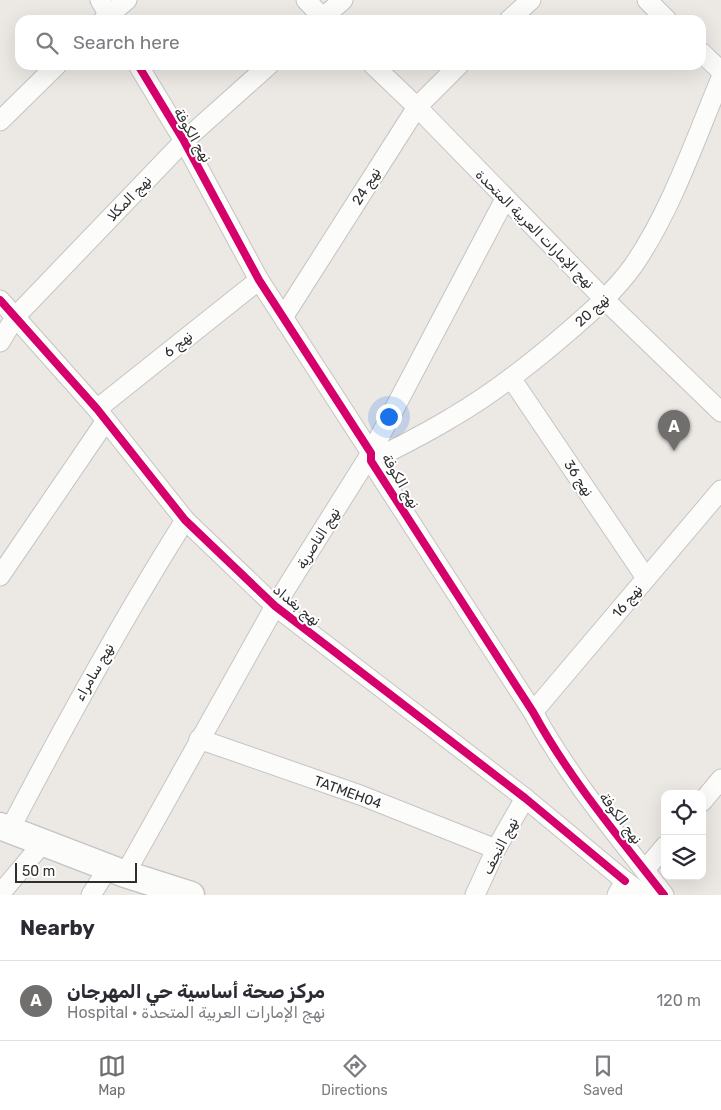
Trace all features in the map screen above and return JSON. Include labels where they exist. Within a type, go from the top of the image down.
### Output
[{"type":"main road","points":[[5,828],[42,844],[116,871],[191,895]]},
{"type":"street","points":[[106,14],[127,0]]},
{"type":"street","points":[[306,0],[319,15]]},
{"type":"street","points":[[327,15],[344,0]]},
{"type":"street","points":[[514,15],[531,0]]},
{"type":"street","points":[[646,0],[662,15]]},
{"type":"street","points":[[706,57],[721,71]]},
{"type":"street","points":[[0,121],[52,70]]},
{"type":"street","name":"نهج الكوفة","points":[[141,70],[184,141],[259,280],[284,316],[533,712],[547,738],[608,824],[664,895]]},
{"type":"street","name":"نهج المكلا","points":[[0,342],[16,316],[184,141],[264,70]]},
{"type":"street","name":"نهج الإمارات العربية المتحدة","points":[[377,70],[417,106],[505,199],[605,300],[721,412]]},
{"type":"street","name":"نهج 24","points":[[284,316],[417,106],[454,70]]},
{"type":"street","name":"نهج 20","points":[[371,457],[451,418],[529,366],[605,300],[633,266],[660,217],[683,169],[721,78]]},
{"type":"street","name":"نهج الناصرية","points":[[91,895],[116,871],[199,739],[275,606],[371,457],[505,199]]},
{"type":"street","name":"نهج 6","points":[[101,416],[259,280]]},
{"type":"street","name":"نهج بغداد","points":[[0,300],[16,316],[101,416],[185,520],[275,606],[525,798],[621,888],[644,895]]},
{"type":"street","name":"نهج 36","points":[[511,378],[646,578]]},
{"type":"street","points":[[0,576],[101,416]]},
{"type":"street","name":"نهج 16","points":[[533,712],[721,490]]},
{"type":"street","name":"نهج سامراء","points":[[5,828],[146,582],[185,520]]},
{"type":"street","name":"TATMEH04","points":[[199,739],[360,795],[496,849]]},
{"type":"street","points":[[706,797],[721,779]]},
{"type":"street","name":"نهج النجف","points":[[475,895],[496,849],[525,798]]},
{"type":"street","points":[[0,894],[42,844]]},
{"type":"street","points":[[645,870],[661,851]]},
{"type":"cycle path","points":[[141,70],[184,141],[259,280],[371,453],[371,461],[562,760],[664,895]]},
{"type":"cycle path","points":[[0,300],[97,409],[185,520],[275,606],[525,798],[625,881]]},
{"type":"place","name":"مركز صحة أساسية حي المهرجان","points":[[674,451]]}]
